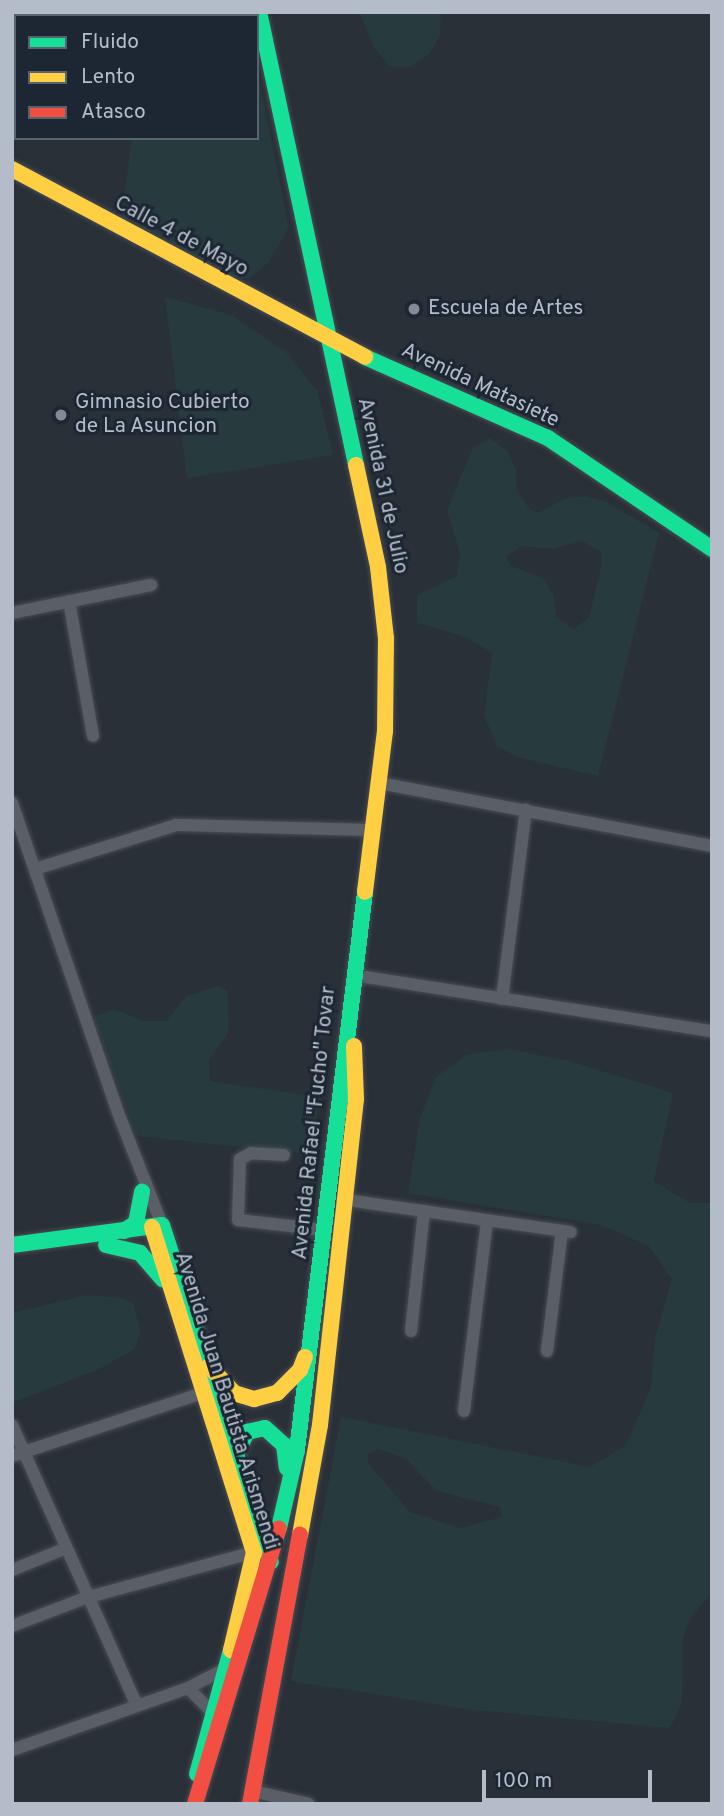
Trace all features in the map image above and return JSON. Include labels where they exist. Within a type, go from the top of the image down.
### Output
[{"type":"main road","name":"Avenida 31 de Julio","points":[[259,12],[384,606],[386,705],[379,783],[353,975]]},
{"type":"main road","name":"Calle 4 de Mayo","points":[[12,169],[330,342]]},
{"type":"main road","name":"Avenida Matasiete","points":[[330,342],[548,438],[712,549]]},
{"type":"main road","name":"Avenida Rafael \"Fucho\" Tovar","points":[[251,1797],[320,1425],[356,1099],[353,975]]},
{"type":"main road","name":"Avenida Rafael \"Fucho\" Tovar","points":[[194,1804],[271,1562],[289,1489],[310,1343],[353,975]]},
{"type":"main road","points":[[124,1231],[136,1223],[141,1211],[142,1192]]},
{"type":"main road","points":[[12,1245],[124,1231],[159,1232]]},
{"type":"main road","points":[[12,1257],[106,1245],[159,1232]]},
{"type":"main road","name":"Avenida Juan Bautista Arismendi","points":[[159,1232],[170,1287],[254,1552],[253,1570],[212,1712],[194,1804]]},
{"type":"main road","name":"Avenida Juan Bautista Arismendi","points":[[159,1232],[209,1366],[271,1562],[284,1616]]},
{"type":"main road","points":[[106,1245],[140,1253],[170,1287]]},
{"type":"main road","points":[[209,1366],[234,1393],[254,1399],[277,1392],[300,1370],[310,1343]]},
{"type":"main road","points":[[236,1454],[247,1432],[257,1428],[272,1432],[284,1445],[289,1489]]},
{"type":"street","points":[[12,613],[151,585]]},
{"type":"street","points":[[69,601],[93,736]]},
{"type":"street","points":[[379,783],[712,846]]},
{"type":"street","name":"Avenida Juan Bautista Arismendi","points":[[12,803],[159,1232]]},
{"type":"street","points":[[502,999],[526,810]]},
{"type":"street","points":[[35,869],[176,825],[373,830]]},
{"type":"street","points":[[353,975],[712,1031]]},
{"type":"street","name":"Avenida Juan Bautista Arismendi","points":[[125,1133],[142,1192],[159,1232]]},
{"type":"street","points":[[284,1155],[251,1153],[240,1159],[238,1220],[324,1230]]},
{"type":"street","points":[[346,1200],[566,1231],[547,1350]]},
{"type":"street","points":[[411,1331],[424,1211]]},
{"type":"street","points":[[464,1411],[486,1220]]},
{"type":"street","points":[[18,1453],[203,1393]]},
{"type":"street","points":[[12,1425],[18,1453],[136,1704]]},
{"type":"street","points":[[12,1570],[64,1549]]},
{"type":"street","points":[[12,1626],[85,1598],[254,1552]]},
{"type":"street","points":[[12,1750],[136,1704],[188,1688],[225,1669]]},
{"type":"street","points":[[188,1688],[212,1712]]},
{"type":"street","points":[[251,1797],[309,1804]]},
{"type":"green space","points":[[359,12],[441,12],[440,35],[429,54],[410,67],[389,66],[374,47]]},
{"type":"green space","points":[[259,79],[289,227],[268,263],[249,279],[216,275],[120,227],[132,140],[259,140]]},
{"type":"green space","points":[[165,297],[232,315],[286,352],[318,392],[333,455],[187,478]]},
{"type":"green space","points":[[490,438],[507,451],[516,470],[517,491],[529,508],[538,513],[566,498],[586,496],[607,502],[659,533],[598,776],[517,757],[497,746],[484,715],[492,653],[466,637],[417,623],[417,595],[457,576],[460,553],[447,511],[472,449]],"holes":[[[582,541],[601,552],[602,563],[589,617],[574,629],[556,617],[554,595],[543,578],[511,566],[506,557],[522,546],[553,549]]]},
{"type":"green space","points":[[218,986],[227,990],[228,1033],[209,1060],[210,1081],[320,1097],[310,1154],[137,1136],[93,1017],[114,1009],[144,1021],[166,1021],[187,996]]},
{"type":"green space","points":[[507,1049],[569,1061],[673,1093],[654,1181],[690,1203],[712,1203],[712,1593],[690,1618],[683,1637],[682,1703],[670,1728],[474,1710],[291,1681],[341,1417],[590,1467],[626,1445],[651,1387],[655,1338],[672,1279],[649,1246],[601,1225],[408,1193],[420,1118],[436,1077],[466,1055]],"holes":[[[377,1449],[405,1458],[437,1491],[500,1507],[502,1517],[460,1528],[410,1512],[368,1463],[368,1454]]]},
{"type":"green space","points":[[86,1295],[122,1298],[134,1304],[140,1332],[135,1349],[97,1370],[12,1403],[12,1313]]},
{"type":"traffic: fast","points":[[259,12],[356,465]]},
{"type":"traffic: fast","points":[[365,357],[548,438],[712,549]]},
{"type":"traffic: fast","points":[[279,1528],[297,1450],[365,892]]},
{"type":"traffic: fast","points":[[124,1231],[136,1223],[142,1192]]},
{"type":"traffic: fast","points":[[12,1245],[162,1225],[271,1562]]},
{"type":"traffic: fast","points":[[106,1245],[140,1253],[163,1279]]},
{"type":"traffic: fast","points":[[236,1454],[247,1432],[265,1428],[284,1445],[287,1468]]},
{"type":"traffic: fast","points":[[197,1774],[231,1650]]},
{"type":"traffic: slow","points":[[12,169],[365,357]]},
{"type":"traffic: slow","points":[[356,465],[378,567],[386,638],[385,731],[365,892]]},
{"type":"traffic: slow","points":[[300,1535],[320,1425],[356,1099],[354,1046]]},
{"type":"traffic: slow","points":[[152,1227],[254,1552],[231,1650]]},
{"type":"traffic: slow","points":[[209,1366],[234,1393],[254,1399],[277,1393],[300,1370],[305,1357]]},
{"type":"traffic: jam","points":[[195,1804],[279,1528]]},
{"type":"traffic: jam","points":[[250,1804],[300,1535]]},
{"type":"place","name":"Escuela de Artes","points":[[414,309]]},
{"type":"place","name":"Gimnasio Cubierto de La Asuncion","points":[[61,415]]}]
